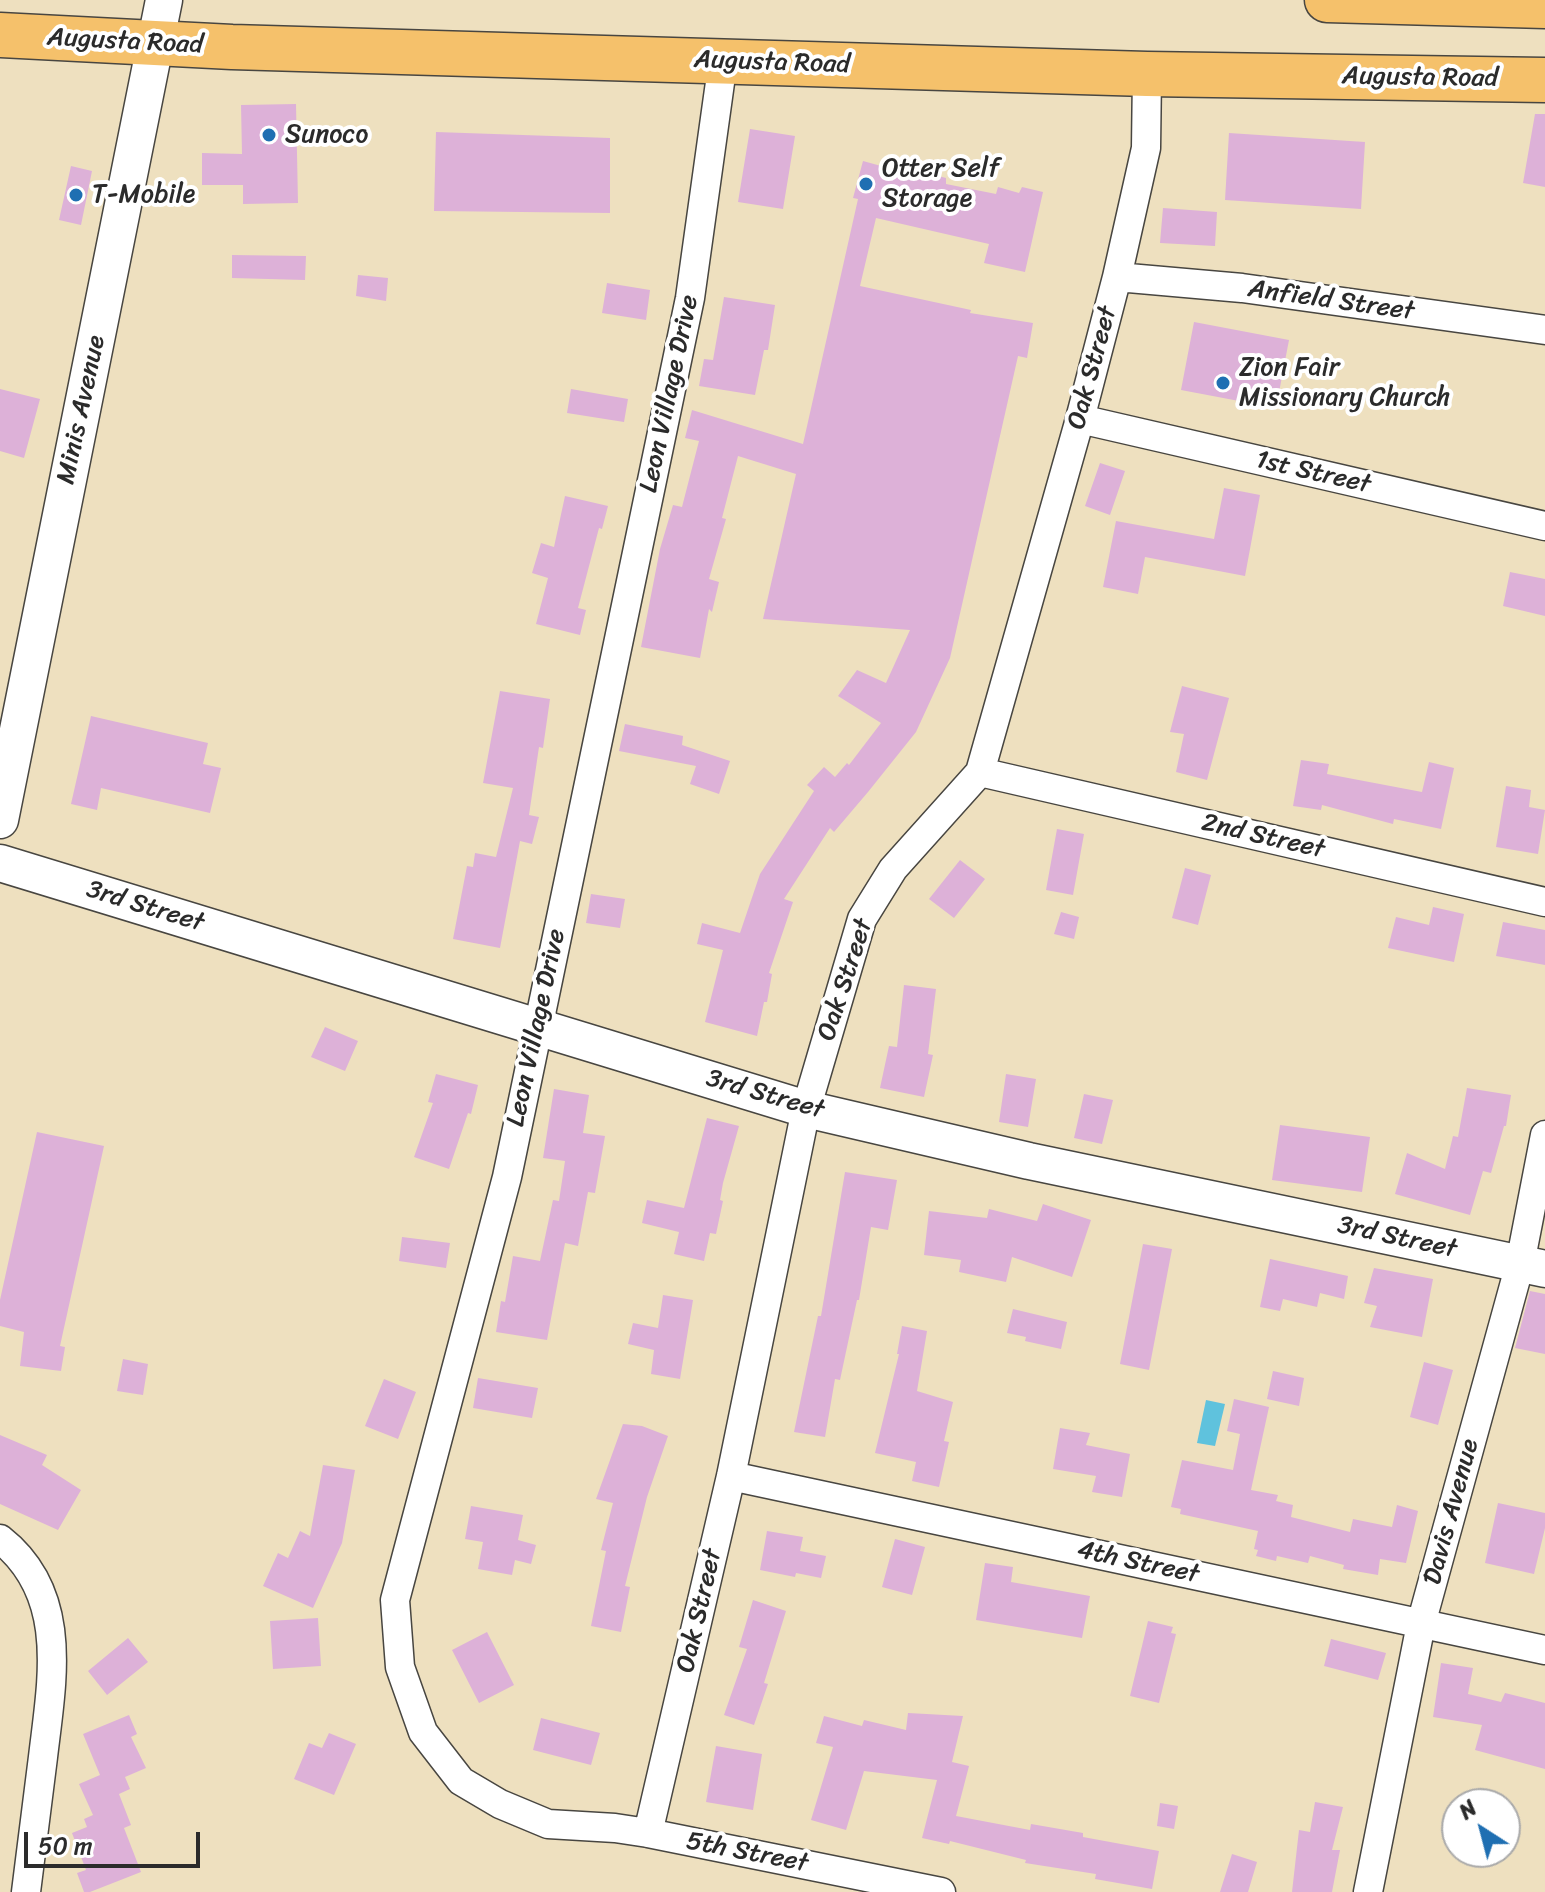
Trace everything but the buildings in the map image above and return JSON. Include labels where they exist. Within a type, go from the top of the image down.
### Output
[{"type":"highway","points":[[1327,0],[1545,6]]},
{"type":"highway","name":"Augusta Road","points":[[0,35],[156,44],[1147,74],[1545,80]]},
{"type":"street","name":"Minis Avenue","points":[[0,820],[164,0]]},
{"type":"street","name":"Leon Village Drive","points":[[648,1833],[548,1824],[500,1804],[461,1781],[423,1732],[400,1667],[395,1600],[507,1177],[690,298],[723,61]]},
{"type":"street","name":"Oak Street","points":[[648,1833],[731,1476],[806,1109],[862,919],[893,869],[980,772],[1117,277],[1146,148],[1147,74]]},
{"type":"street","name":"Anfield Street","points":[[1117,277],[1242,288],[1545,330]]},
{"type":"street","name":"1st Street","points":[[1080,419],[1545,526]]},
{"type":"street","name":"2nd Street","points":[[980,772],[1545,902]]},
{"type":"street","name":"3rd Street","points":[[0,863],[806,1109],[1029,1161],[1533,1267]]},
{"type":"street","name":"Davis Avenue","points":[[1368,1892],[1421,1624],[1533,1267],[1545,1135]]},
{"type":"street","name":"4th Street","points":[[731,1476],[1545,1650]]},
{"type":"street","points":[[0,1539],[26,1563],[35,1579],[51,1632],[53,1677],[26,1892]]},
{"type":"street","name":"5th Street","points":[[648,1833],[941,1892]]},
{"type":"water","points":[[1206,1400],[1225,1404],[1215,1446],[1197,1443]]},
{"type":"place","name":"Sunoco","points":[[269,135]]},
{"type":"place","name":"Otter Self Storage","points":[[866,184]]},
{"type":"place","name":"T-Mobile","points":[[76,195]]},
{"type":"place","name":"Zion Fair Missionary Church","points":[[1223,383]]}]
